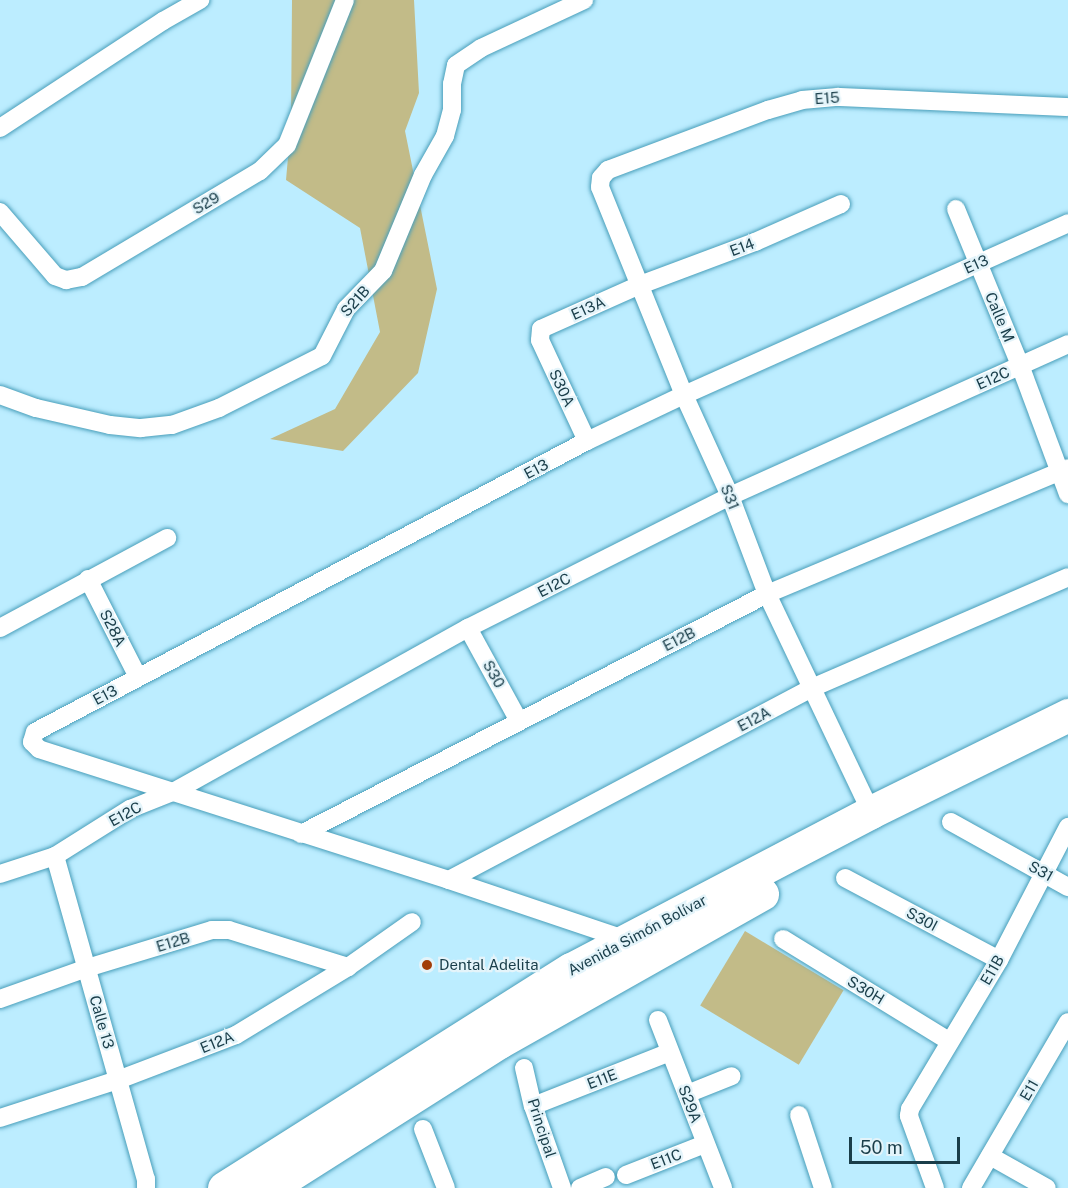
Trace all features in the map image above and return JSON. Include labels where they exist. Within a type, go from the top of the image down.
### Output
[{"type":"highway","name":"Avenida Simón Bolívar","points":[[224,1188],[561,975],[871,812],[1068,715]]},
{"type":"highway","name":"Avenida Simón Bolívar","points":[[269,1188],[499,1042],[635,965],[780,884],[1068,738]]},
{"type":"street","points":[[0,128],[163,21],[200,0]]},
{"type":"street","name":"S29","points":[[0,212],[55,276],[66,279],[82,277],[260,171],[287,145],[345,0]]},
{"type":"street","name":"S21B","points":[[0,395],[36,408],[110,425],[141,428],[172,425],[219,408],[322,356],[346,309],[383,271],[423,175],[445,136],[452,110],[452,84],[456,65],[481,48],[584,0]]},
{"type":"street","name":"E15","points":[[601,178],[608,170],[768,110],[802,100],[838,97],[1068,107]]},
{"type":"street","name":"S31","points":[[601,178],[600,187],[684,394],[730,496],[767,594],[871,812]]},
{"type":"street","name":"E14","points":[[640,285],[755,242],[841,204]]},
{"type":"street","name":"Calle M","points":[[956,208],[1063,470],[1068,494]]},
{"type":"street","name":"E13","points":[[175,791],[39,749],[32,742],[35,732],[587,441],[684,394],[1068,223]]},
{"type":"street","name":"E13A","points":[[540,334],[541,329],[640,285]]},
{"type":"street","name":"S30A","points":[[540,334],[540,340],[587,441]]},
{"type":"street","name":"E12C","points":[[0,874],[55,856],[130,809],[175,791],[468,628],[730,496],[1068,344]]},
{"type":"street","name":"E12B","points":[[301,834],[767,594],[1063,470]]},
{"type":"street","points":[[0,628],[167,538]]},
{"type":"street","name":"E12A","points":[[449,880],[812,688],[1068,577]]},
{"type":"street","name":"S28A","points":[[88,579],[138,677]]},
{"type":"street","name":"S30","points":[[468,628],[519,721]]},
{"type":"street","points":[[175,791],[627,940]]},
{"type":"street","name":"S31","points":[[951,822],[1068,887]]},
{"type":"street","name":"E11B","points":[[935,1188],[909,1116],[910,1109],[999,960],[1068,827]]},
{"type":"street","name":"Calle 13","points":[[55,856],[147,1188]]},
{"type":"street","name":"S30I","points":[[845,878],[999,960]]},
{"type":"street","name":"E12A","points":[[0,1118],[118,1080],[236,1035],[348,967],[412,922]]},
{"type":"street","name":"E12B","points":[[0,999],[87,968],[212,930],[229,930],[348,967]]},
{"type":"street","name":"S30H","points":[[783,939],[950,1041]]},
{"type":"street","name":"S29A","points":[[658,1020],[723,1188]]},
{"type":"street","name":"E11","points":[[971,1188],[1068,1022]]},
{"type":"street","name":"E11E","points":[[533,1106],[670,1052]]},
{"type":"street","name":"Principal","points":[[524,1068],[533,1106],[562,1188]]},
{"type":"street","points":[[687,1094],[732,1076]]},
{"type":"street","points":[[799,1115],[823,1188]]},
{"type":"street","points":[[423,1129],[446,1188]]},
{"type":"street","name":"E11C","points":[[626,1175],[705,1144]]},
{"type":"street","points":[[990,1156],[1047,1188]]},
{"type":"street","points":[[580,1188],[606,1178]]},
{"type":"shaded area","points":[[292,0],[414,0],[419,93],[405,131],[437,289],[418,373],[343,451],[270,439],[335,409],[380,332],[360,228],[286,180],[291,123]]},
{"type":"shaded area","points":[[745,931],[844,990],[799,1065],[700,1006]]},
{"type":"place","name":"Dental Adelita","points":[[427,965]]}]
